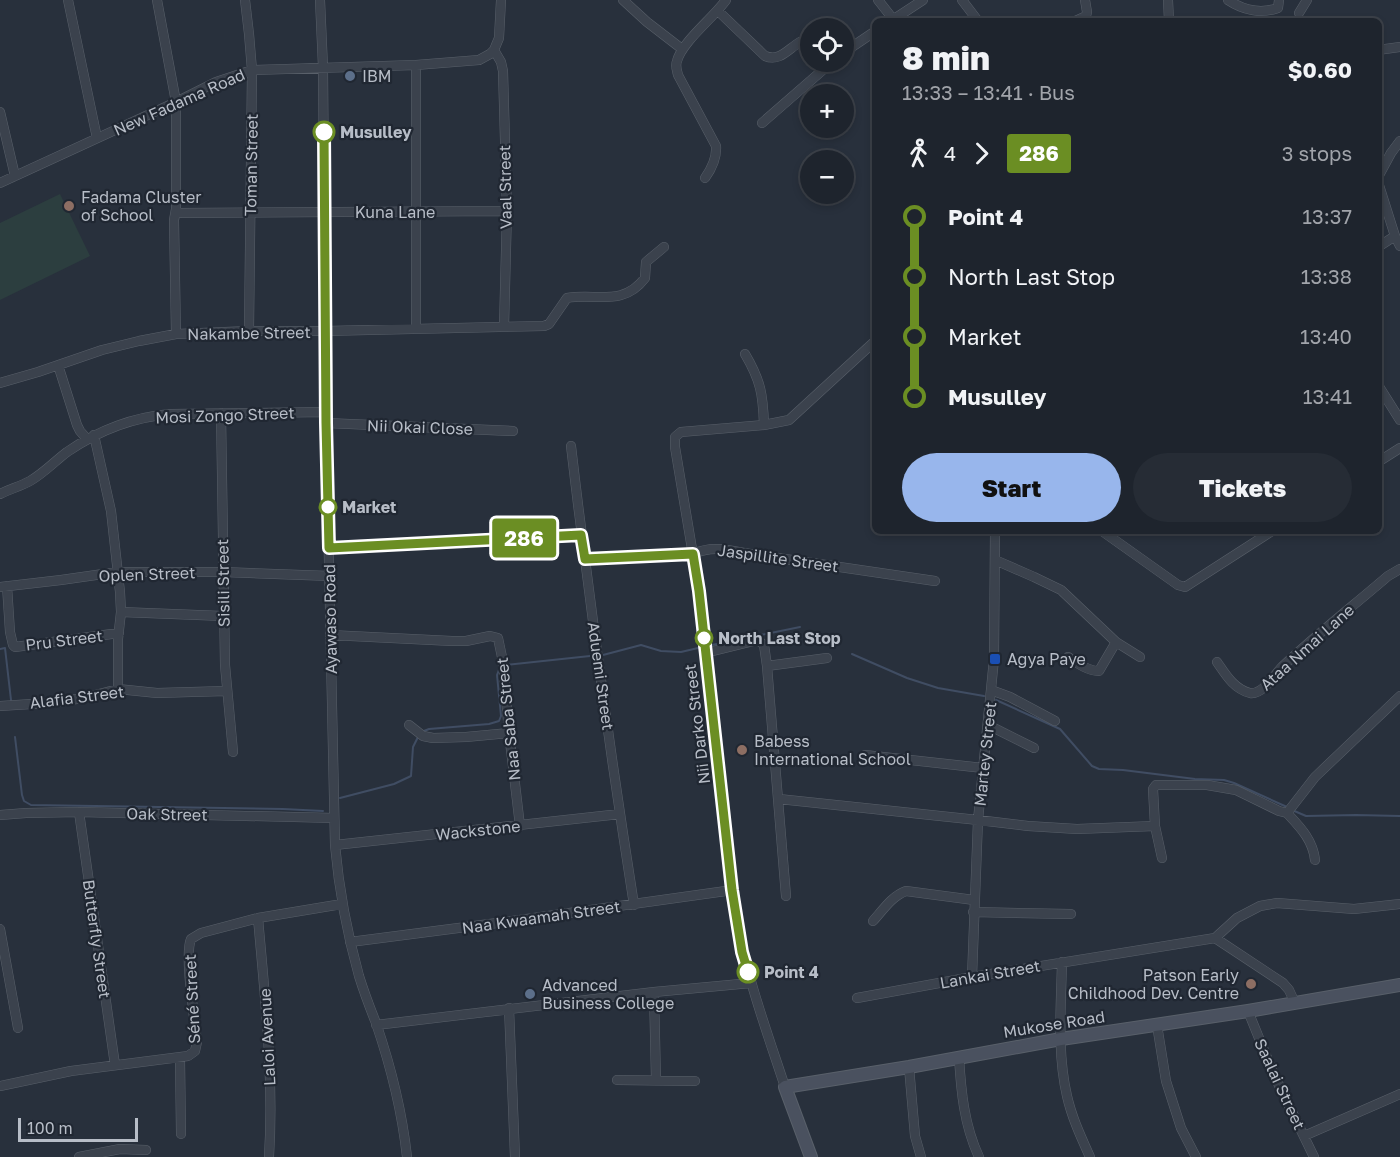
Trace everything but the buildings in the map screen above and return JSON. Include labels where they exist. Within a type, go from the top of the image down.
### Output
[{"type":"street","points":[[68,0],[97,138]]},
{"type":"street","points":[[156,0],[176,102],[176,213],[174,220],[176,334]]},
{"type":"street","name":"Toman Street","points":[[245,0],[252,54],[249,330]]},
{"type":"street","name":"Ayawaso Road","points":[[320,0],[323,67],[326,423],[335,845],[342,904],[350,942],[400,1109],[406,1157]]},
{"type":"street","points":[[494,50],[499,38],[501,0]]},
{"type":"street","points":[[623,0],[682,49]]},
{"type":"street","points":[[705,178],[714,162],[717,153],[716,146],[678,75],[676,62],[682,49],[726,0]]},
{"type":"street","points":[[878,0],[891,18]]},
{"type":"street","points":[[895,18],[923,0]]},
{"type":"street","points":[[962,0],[976,18]]},
{"type":"street","points":[[1082,18],[1086,16],[1087,12],[1085,0]]},
{"type":"street","points":[[1168,0],[1169,18]]},
{"type":"street","points":[[1228,0],[1242,8],[1259,11],[1278,8],[1279,0]]},
{"type":"street","points":[[1299,13],[1307,0]]},
{"type":"street","points":[[718,11],[765,56],[770,58],[778,58],[800,42]]},
{"type":"street","points":[[854,46],[872,33]]},
{"type":"street","points":[[1382,49],[1400,47]]},
{"type":"street","name":"New Fadama Road","points":[[0,183],[216,82],[252,70],[479,60],[494,50]]},
{"type":"street","name":"Vaal Street","points":[[494,50],[501,62],[502,71],[507,211],[504,327]]},
{"type":"street","points":[[416,64],[416,329]]},
{"type":"street","points":[[762,123],[817,72]]},
{"type":"street","points":[[0,112],[15,176]]},
{"type":"street","points":[[1382,171],[1400,141]]},
{"type":"street","points":[[1382,193],[1395,237],[1400,246]]},
{"type":"street","name":"Kuna Lane","points":[[176,213],[507,211]]},
{"type":"street","points":[[1382,245],[1395,237]]},
{"type":"street","name":"Nakambe Street","points":[[0,383],[102,350],[176,334],[249,330],[325,331],[547,325],[567,298],[610,298],[624,294],[644,280],[646,262],[664,248]]},
{"type":"street","name":"Nii Darko Street","points":[[811,1157],[785,1087],[742,952],[732,890],[699,591],[675,437],[681,432],[765,425],[789,420],[872,344]]},
{"type":"street","points":[[745,354],[754,369],[763,394],[765,425]]},
{"type":"street","points":[[58,365],[77,425],[80,431],[91,437],[111,511],[121,612],[118,689]]},
{"type":"street","points":[[1382,392],[1400,420]]},
{"type":"street","name":"Mosi Zongo Street","points":[[0,494],[37,476],[91,437],[129,421],[152,416],[326,412]]},
{"type":"street","name":"Sisili Street","points":[[221,413],[226,690],[233,752]]},
{"type":"street","name":"Nii Okai Close","points":[[326,423],[513,431]]},
{"type":"street","name":"Aduemi Street","points":[[571,446],[581,535],[634,905]]},
{"type":"street","points":[[1382,459],[1400,448]]},
{"type":"street","name":"Martey Street","points":[[972,977],[978,819],[994,659],[995,534]]},
{"type":"street","points":[[1106,534],[1178,585],[1185,587],[1267,534]]},
{"type":"street","points":[[329,548],[581,535]]},
{"type":"street","name":"Jaspillite Street","points":[[585,559],[693,554],[703,549],[713,548],[935,581]]},
{"type":"street","points":[[995,560],[1061,590],[1116,642],[1140,657]]},
{"type":"street","name":"Ataa Nmai Lane","points":[[1217,662],[1234,685],[1251,693],[1263,689],[1282,667],[1388,576],[1400,569]]},
{"type":"street","name":"Oplen Street","points":[[4,587],[117,572],[223,572],[330,576]]},
{"type":"street","name":"Pru Street","points":[[4,587],[12,645],[119,633]]},
{"type":"street","points":[[121,612],[224,616]]},
{"type":"street","name":"Naa Saba Street","points":[[330,635],[452,641],[495,636],[499,641],[503,665],[520,826]]},
{"type":"street","points":[[705,651],[758,640],[764,645],[786,896]]},
{"type":"street","points":[[1068,657],[1086,668],[1099,671],[1116,642]]},
{"type":"street","points":[[767,666],[827,658]]},
{"type":"street","name":"Alafia Street","points":[[0,706],[84,698],[118,689],[157,693],[226,690]]},
{"type":"street","points":[[991,690],[1010,697],[1055,721]]},
{"type":"street","points":[[1288,812],[1315,777],[1400,696]]},
{"type":"street","points":[[988,725],[1034,748]]},
{"type":"street","points":[[409,726],[423,736],[433,738],[509,733]]},
{"type":"street","points":[[865,755],[983,768]]},
{"type":"street","points":[[1162,858],[1155,826],[1153,789],[1156,785],[1162,784],[1207,785],[1236,790],[1280,811],[1288,812],[1304,832],[1314,850],[1315,860]]},
{"type":"street","points":[[779,799],[1028,826],[1077,829],[1155,826]]},
{"type":"street","name":"Oak Street","points":[[0,816],[79,812],[334,818]]},
{"type":"street","name":"Butterfly Street","points":[[79,812],[115,1065]]},
{"type":"street","name":"Wackstone","points":[[335,845],[620,814]]},
{"type":"street","name":"Naa Kwaamah Street","points":[[350,942],[732,890]]},
{"type":"street","points":[[873,921],[894,897],[906,891],[974,900]]},
{"type":"street","points":[[1295,1003],[1289,990],[1282,983],[1215,938],[1237,918],[1260,906],[1277,903],[1354,909],[1400,904]]},
{"type":"street","name":"Séné Street","points":[[0,1086],[71,1071],[180,1058],[193,1053],[197,1042],[190,971],[191,939],[201,933],[258,918],[342,904]]},
{"type":"street","points":[[974,912],[1071,914]]},
{"type":"street","name":"Laloi Avenue","points":[[258,918],[269,1045],[269,1157]]},
{"type":"street","points":[[0,929],[18,1028]]},
{"type":"street","name":"Lankai Street","points":[[857,998],[1215,938]]},
{"type":"street","points":[[1062,962],[1062,1066],[1073,1118],[1090,1157]]},
{"type":"street","points":[[376,1024],[751,983]]},
{"type":"street","name":"Mukose Road","points":[[785,1087],[1061,1039],[1400,985]]},
{"type":"street","points":[[654,992],[656,1080]]},
{"type":"street","points":[[509,1008],[515,1157]]},
{"type":"street","name":"Saalai Street","points":[[1248,1011],[1274,1075],[1314,1157]]},
{"type":"street","points":[[1157,1025],[1166,1081],[1181,1128],[1196,1157]]},
{"type":"street","points":[[959,1057],[966,1120],[979,1157]]},
{"type":"street","points":[[180,1058],[181,1134]]},
{"type":"street","points":[[909,1067],[915,1136],[921,1157]]},
{"type":"street","points":[[617,1080],[695,1081]]},
{"type":"street","points":[[1304,1136],[1400,1094]]},
{"type":"street","points":[[79,1157],[120,1149],[146,1150]]},
{"type":"shaded area","points":[[60,194],[90,256],[0,300],[0,223]]},
{"type":"waterway","points":[[712,645],[800,627]]},
{"type":"waterway","points":[[603,655],[641,645],[661,651],[681,652],[698,648]]},
{"type":"waterway","points":[[0,649],[5,648],[11,700]]},
{"type":"waterway","points":[[852,654],[907,678],[938,688],[984,696]]},
{"type":"waterway","points":[[505,665],[590,656]]},
{"type":"waterway","points":[[424,731],[499,721],[501,716],[497,675],[500,667]]},
{"type":"waterway","points":[[996,700],[1060,729],[1092,766],[1099,769],[1224,780],[1287,807]]},
{"type":"waterway","points":[[15,737],[22,795],[24,801],[31,805],[323,811]]},
{"type":"waterway","points":[[340,798],[394,784],[411,776],[413,747],[418,737]]},
{"type":"waterway","points":[[1292,810],[1306,816],[1400,816]]},
{"type":"bus line","name":"286","points":[[324,132],[329,548],[581,535],[585,559],[693,554],[732,890],[742,952],[748,972]]},
{"type":"place","name":"IBM","points":[[350,76]]},
{"type":"place","name":"Musulley","points":[[324,132]]},
{"type":"place","name":"Fadama Cluster of School","points":[[69,206]]},
{"type":"place","name":"Market","points":[[328,507]]},
{"type":"place","name":"North Last Stop","points":[[704,638]]},
{"type":"place","name":"Agya Paye","points":[[995,659]]},
{"type":"place","name":"Babess International School","points":[[742,750]]},
{"type":"place","name":"Point 4","points":[[748,972]]},
{"type":"place","name":"Patson Early Childhood Dev. Centre","points":[[1251,984]]},
{"type":"place","name":"Advanced Business College","points":[[530,994]]}]
